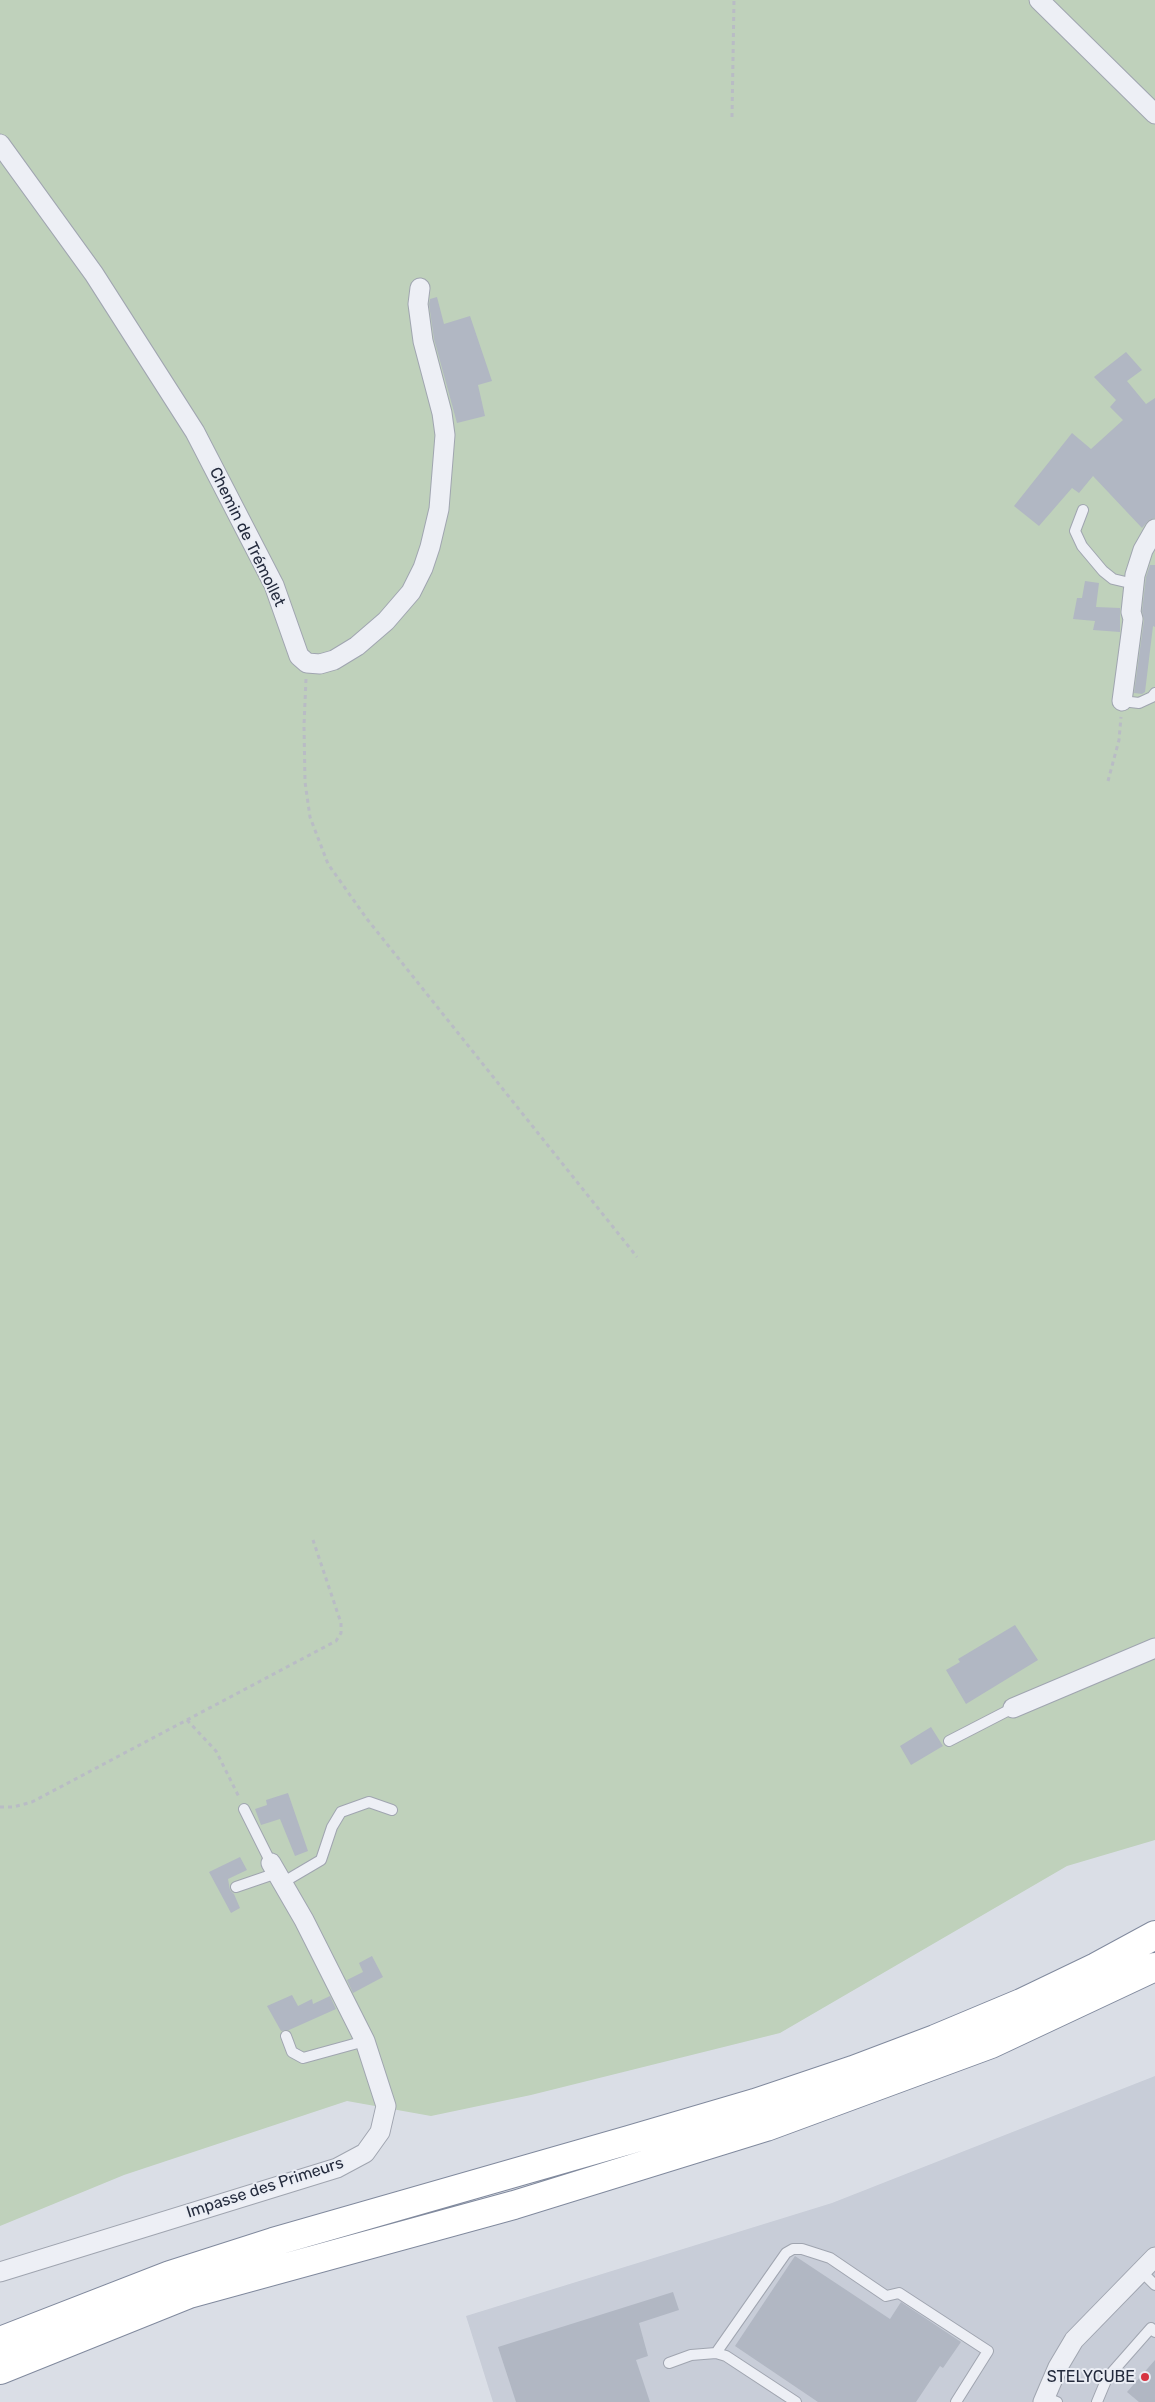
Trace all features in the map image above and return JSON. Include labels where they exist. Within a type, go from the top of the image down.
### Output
[{"type":"highway","points":[[0,2341],[170,2275],[273,2242],[756,2103],[853,2070],[935,2039],[1021,2002],[1096,1967],[1155,1935]]},
{"type":"highway","points":[[0,2370],[189,2294],[514,2205],[766,2127],[991,2044],[1155,1967]]},
{"type":"street","points":[[1038,0],[1155,114]]},
{"type":"street","name":"Chemin de Trémollet","points":[[0,144],[94,274],[195,432],[274,585],[299,656],[307,663]]},
{"type":"street","points":[[307,663],[320,664],[334,660],[357,646],[386,621],[411,592],[423,568],[430,547],[438,510],[445,435],[442,413],[423,341],[418,304],[420,288]]},
{"type":"street","points":[[1122,702],[1133,619],[1131,612],[1134,584],[1143,550],[1155,529]]},
{"type":"street","points":[[1013,1708],[1155,1648]]},
{"type":"street","name":"Impasse des Primeurs","points":[[0,2272],[337,2168],[365,2153],[380,2132],[386,2106],[365,2041],[304,1920],[276,1873]]},
{"type":"street","points":[[1048,2400],[1058,2367],[1074,2340],[1155,2257]]},
{"type":"lane","points":[[1083,510],[1075,531],[1082,546],[1103,571],[1113,579],[1134,584]]},
{"type":"lane","points":[[1122,702],[1139,703],[1152,697],[1155,693]]},
{"type":"lane","points":[[949,1741],[1013,1708]]},
{"type":"lane","points":[[236,1887],[321,1860],[332,1827],[341,1812],[369,1802],[392,1810]]},
{"type":"lane","points":[[244,1809],[276,1873]]},
{"type":"lane","points":[[286,2036],[292,2052],[303,2058],[365,2041]]},
{"type":"lane","points":[[716,2353],[786,2253],[793,2249],[802,2249],[830,2258],[886,2296],[899,2293],[988,2351],[956,2402]]},
{"type":"lane","points":[[1141,2272],[1155,2285]]},
{"type":"lane","points":[[1096,2402],[1107,2378],[1151,2328],[1155,2332]]},
{"type":"lane","points":[[669,2363],[691,2355],[716,2353],[726,2356],[796,2402]]},
{"type":"path","points":[[732,117],[734,0]]},
{"type":"path","points":[[307,663],[304,726],[305,782],[310,817],[328,864],[367,919],[637,1257]]},
{"type":"path","points":[[1108,781],[1119,740],[1122,702]]},
{"type":"path","points":[[0,1807],[13,1807],[32,1802],[336,1641],[341,1633],[341,1623],[313,1540]]},
{"type":"path","points":[[187,1720],[216,1752],[244,1809]]},
{"type":"shaded area","points":[[1155,2076],[1155,2402],[493,2402],[466,2316],[832,2203]]},
{"type":"green space","points":[[0,0],[1155,0],[1155,1840],[1067,1866],[780,2033],[531,2095],[431,2116],[347,2101],[124,2175],[0,2226]]},
{"type":"building","points":[[437,297],[444,324],[470,316],[492,381],[478,385],[485,416],[457,423],[434,339],[429,304],[430,299]]},
{"type":"building","points":[[1126,352],[1142,370],[1127,381],[1146,404],[1155,398],[1155,518],[1149,520],[1142,528],[1093,476],[1079,493],[1072,488],[1039,526],[1014,506],[1072,433],[1091,449],[1123,420],[1110,407],[1116,400],[1094,377]]},
{"type":"building","points":[[1150,565],[1155,565],[1155,627],[1153,626],[1145,692],[1142,694],[1134,693],[1144,620],[1142,611],[1146,577]]},
{"type":"building","points":[[1085,581],[1099,583],[1096,607],[1120,608],[1120,632],[1093,630],[1095,621],[1073,619],[1077,598],[1082,598]]},
{"type":"building","points":[[1015,1625],[1038,1660],[966,1704],[946,1670],[960,1662],[958,1659]]},
{"type":"building","points":[[931,1727],[943,1746],[911,1765],[900,1746]]},
{"type":"building","points":[[288,1793],[308,1851],[295,1856],[280,1819],[261,1825],[255,1809],[267,1805],[266,1800]]},
{"type":"building","points":[[240,1857],[247,1870],[228,1879],[230,1890],[234,1894],[240,1908],[231,1913],[209,1872]]},
{"type":"building","points":[[372,1956],[383,1977],[353,1993],[347,1980],[363,1972],[359,1963]]},
{"type":"building","points":[[292,1995],[298,2006],[312,1999],[313,2004],[330,1996],[336,2009],[289,2030],[281,2031],[267,2006]]},
{"type":"building","points":[[795,2256],[890,2319],[901,2302],[961,2342],[943,2368],[940,2366],[916,2402],[818,2402],[735,2346]]},
{"type":"building","points":[[673,2292],[679,2310],[639,2323],[648,2356],[636,2360],[650,2402],[516,2402],[498,2347]]},
{"type":"building","points":[[1155,2360],[1155,2402],[1139,2402],[1127,2392]]},
{"type":"place","name":"STELYCUBE","points":[[1145,2377]]}]
